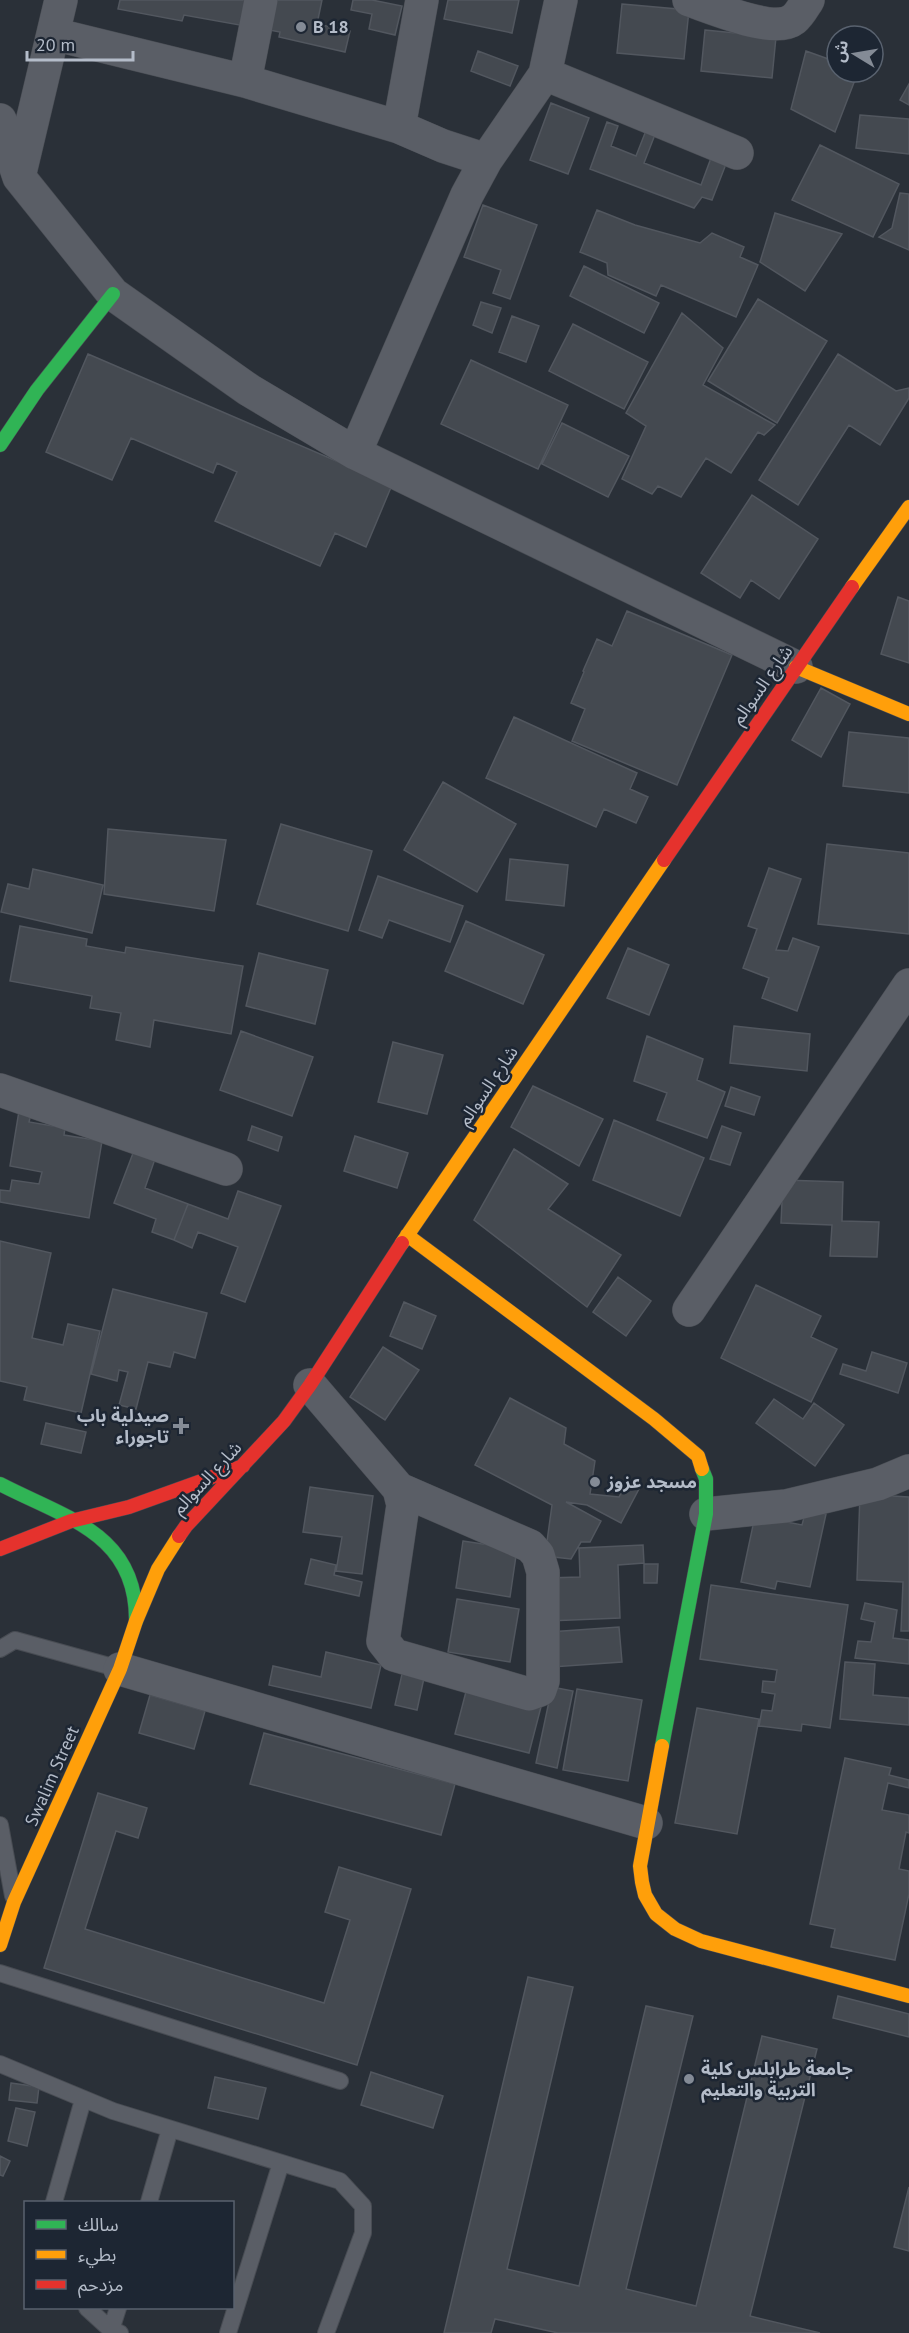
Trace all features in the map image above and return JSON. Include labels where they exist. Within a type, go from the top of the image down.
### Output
[{"type":"main road","points":[[0,445],[37,390],[113,294]]},
{"type":"main road","name":"شارع السوالم","points":[[136,1621],[158,1569],[186,1526],[284,1421],[310,1385],[407,1235],[796,667],[909,507]]},
{"type":"main road","points":[[796,667],[909,714]]},
{"type":"main road","points":[[407,1235],[645,1412],[698,1456],[706,1479],[706,1514],[646,1822],[640,1866],[640,1886],[646,1901],[655,1914],[674,1929],[701,1941],[909,1996]]},
{"type":"main road","points":[[0,1549],[71,1521],[129,1507],[243,1466]]},
{"type":"main road","points":[[0,1484],[101,1536],[116,1551],[127,1567],[135,1593],[136,1621]]},
{"type":"main road","name":"Swalim Street","points":[[0,1945],[14,1902],[120,1669],[136,1621]]},
{"type":"street","points":[[19,177],[61,0]]},
{"type":"street","points":[[245,81],[261,0]]},
{"type":"street","points":[[399,128],[422,0]]},
{"type":"street","points":[[354,453],[467,195],[486,160],[545,74],[561,0]]},
{"type":"street","points":[[689,0],[755,21],[776,25],[793,20],[808,0]]},
{"type":"street","points":[[53,34],[245,81],[399,128],[442,146],[486,160]]},
{"type":"street","points":[[545,74],[737,153]]},
{"type":"street","points":[[0,120],[19,177],[113,294],[249,390],[354,453],[796,667]]},
{"type":"street","points":[[689,1310],[909,985]]},
{"type":"street","points":[[0,1090],[226,1169]]},
{"type":"street","points":[[310,1385],[399,1489],[530,1546],[538,1556],[543,1572],[543,1681],[540,1690],[529,1694],[394,1655],[388,1649],[383,1641],[403,1505],[399,1489]]},
{"type":"street","points":[[706,1514],[786,1506],[878,1484],[909,1471]]},
{"type":"street","points":[[120,1669],[646,1822]]},
{"type":"lane","points":[[0,1649],[15,1640],[120,1669]]},
{"type":"lane","points":[[0,1825],[14,1902]]},
{"type":"lane","points":[[0,1973],[340,2081]]},
{"type":"lane","points":[[0,2064],[83,2100],[340,2181],[363,2206],[363,2233],[326,2333]]},
{"type":"lane","points":[[54,2201],[83,2100]]},
{"type":"lane","points":[[148,2201],[170,2129]]},
{"type":"lane","points":[[228,2333],[281,2163]]},
{"type":"lane","points":[[89,2309],[116,2331]]},
{"type":"lane","points":[[116,2331],[118,2309]]},
{"type":"building","points":[[120,0],[250,0],[245,26],[184,15],[182,21],[118,9]]},
{"type":"building","name":"B 18","points":[[276,0],[322,0],[317,24],[350,31],[345,52],[279,37],[280,32],[269,30]]},
{"type":"building","name":"B 18","points":[[353,0],[372,0],[402,6],[395,35],[369,29],[372,14],[351,10]]},
{"type":"building","points":[[448,0],[519,0],[512,33],[444,19]]},
{"type":"building","points":[[622,4],[689,10],[684,59],[617,53]]},
{"type":"building","points":[[705,30],[776,37],[772,78],[701,71]]},
{"type":"building","points":[[478,51],[518,66],[510,86],[471,71]]},
{"type":"building","points":[[806,51],[825,58],[825,84],[853,84],[835,132],[791,109]]},
{"type":"building","points":[[909,84],[909,105],[900,100]]},
{"type":"building","points":[[551,103],[589,118],[568,174],[530,160]]},
{"type":"building","points":[[860,115],[909,119],[909,154],[856,148]]},
{"type":"building","points":[[607,122],[618,126],[611,146],[636,156],[647,128],[656,132],[644,163],[701,185],[711,158],[726,164],[712,200],[702,197],[694,208],[590,169]]},
{"type":"building","points":[[820,145],[899,184],[873,237],[792,200]]},
{"type":"building","points":[[900,193],[909,194],[909,250],[879,237],[892,228]]},
{"type":"building","points":[[483,205],[537,225],[510,299],[493,293],[501,270],[464,257]]},
{"type":"building","points":[[597,210],[635,225],[700,243],[712,233],[744,247],[740,257],[758,265],[736,317],[661,285],[656,296],[608,275],[607,263],[580,252]]},
{"type":"building","points":[[775,213],[842,234],[805,291],[760,262]]},
{"type":"building","points":[[584,266],[659,303],[644,333],[570,296]]},
{"type":"building","points":[[758,299],[827,341],[777,423],[708,381]]},
{"type":"building","points":[[481,302],[501,308],[492,333],[473,325]]},
{"type":"building","points":[[682,313],[723,348],[703,385],[775,425],[764,435],[758,432],[731,473],[706,458],[681,497],[658,486],[652,494],[622,479],[646,426],[626,413]]},
{"type":"building","points":[[512,316],[539,326],[526,362],[499,352]]},
{"type":"building","points":[[573,324],[648,362],[624,409],[549,371]]},
{"type":"building","points":[[88,354],[392,485],[366,547],[335,533],[320,566],[215,521],[237,472],[217,463],[213,473],[131,438],[112,480],[46,452]]},
{"type":"building","points":[[838,354],[896,391],[909,388],[909,398],[880,445],[849,425],[798,505],[759,480]]},
{"type":"building","points":[[471,360],[568,405],[538,469],[441,424]]},
{"type":"building","points":[[562,423],[629,456],[608,497],[542,464]]},
{"type":"building","points":[[752,495],[818,539],[779,599],[751,580],[740,598],[701,573]]},
{"type":"building","points":[[898,597],[909,601],[909,663],[881,654]]},
{"type":"building","points":[[627,611],[732,655],[677,785],[572,741],[585,709],[571,703],[583,671],[597,639],[612,646]]},
{"type":"building","points":[[821,688],[850,704],[821,757],[792,740]]},
{"type":"building","points":[[514,717],[637,773],[630,789],[648,797],[636,823],[604,809],[596,827],[486,778]]},
{"type":"building","points":[[849,732],[909,738],[909,793],[843,786]]},
{"type":"building","points":[[443,782],[516,824],[477,892],[404,850]]},
{"type":"building","points":[[281,824],[372,851],[348,931],[257,904]]},
{"type":"building","points":[[108,829],[226,840],[214,911],[104,894]]},
{"type":"building","points":[[827,844],[909,853],[909,934],[818,924]]},
{"type":"building","points":[[510,859],[568,865],[564,906],[506,900]]},
{"type":"building","points":[[769,868],[801,879],[776,950],[788,951],[793,938],[819,947],[797,1011],[762,998],[769,978],[743,968],[757,929],[748,926]]},
{"type":"building","points":[[33,869],[103,885],[92,933],[1,912],[8,884],[29,889]]},
{"type":"building","points":[[378,876],[463,906],[450,942],[389,920],[382,938],[359,930]]},
{"type":"building","points":[[466,921],[544,955],[523,1004],[445,971]]},
{"type":"building","points":[[20,926],[87,939],[86,946],[125,953],[126,947],[243,966],[231,1034],[154,1020],[150,1047],[116,1040],[121,1013],[90,1008],[92,996],[10,981]]},
{"type":"building","points":[[628,948],[669,965],[649,1015],[607,998]]},
{"type":"building","points":[[259,953],[328,970],[315,1024],[246,1006]]},
{"type":"building","points":[[734,1026],[810,1034],[807,1071],[730,1063]]},
{"type":"building","points":[[241,1031],[313,1057],[292,1116],[220,1090]]},
{"type":"building","points":[[647,1036],[703,1059],[697,1080],[725,1092],[707,1138],[657,1120],[667,1093],[634,1081]]},
{"type":"building","points":[[393,1042],[443,1055],[427,1114],[378,1102]]},
{"type":"building","points":[[533,1086],[603,1119],[579,1166],[511,1127]]},
{"type":"building","points":[[731,1087],[760,1097],[754,1115],[725,1106]]},
{"type":"building","points":[[19,1111],[31,1114],[29,1122],[65,1128],[64,1135],[102,1141],[89,1218],[0,1202],[0,1190],[10,1191],[12,1180],[39,1184],[42,1172],[10,1166]]},
{"type":"building","points":[[614,1120],[704,1158],[680,1216],[593,1180]]},
{"type":"building","points":[[252,1126],[282,1137],[278,1151],[248,1140]]},
{"type":"building","points":[[722,1126],[741,1133],[730,1165],[710,1159]]},
{"type":"building","points":[[355,1136],[408,1153],[397,1188],[344,1171]]},
{"type":"building","points":[[135,1148],[156,1156],[145,1188],[188,1204],[174,1240],[152,1232],[156,1219],[114,1203]]},
{"type":"building","points":[[514,1149],[568,1184],[548,1209],[621,1255],[587,1307],[474,1220]]},
{"type":"building","points":[[783,1180],[843,1182],[842,1221],[879,1222],[877,1257],[830,1256],[832,1225],[781,1223]]},
{"type":"building","points":[[238,1191],[281,1206],[245,1302],[221,1293],[238,1247],[198,1232],[192,1248],[174,1240],[188,1204],[228,1219]]},
{"type":"building","points":[[0,1241],[51,1253],[32,1338],[63,1345],[68,1324],[100,1331],[81,1413],[24,1400],[27,1387],[0,1381]]},
{"type":"building","points":[[618,1277],[651,1301],[626,1336],[593,1312]]},
{"type":"building","points":[[756,1285],[821,1316],[811,1337],[837,1349],[811,1402],[721,1358]]},
{"type":"building","points":[[113,1289],[207,1313],[195,1358],[174,1352],[170,1367],[148,1362],[136,1409],[119,1405],[128,1372],[119,1370],[117,1381],[91,1374]]},
{"type":"building","points":[[404,1302],[436,1316],[422,1349],[390,1336]]},
{"type":"building","points":[[383,1347],[419,1370],[385,1420],[350,1397]]},
{"type":"building","points":[[872,1352],[907,1363],[898,1393],[840,1374],[843,1364],[866,1371]]},
{"type":"building","points":[[510,1398],[566,1428],[564,1444],[595,1461],[590,1494],[619,1497],[628,1480],[640,1487],[621,1523],[587,1505],[566,1502],[601,1521],[590,1542],[581,1542],[571,1559],[545,1556],[552,1505],[475,1465]]},
{"type":"building","points":[[774,1399],[803,1419],[814,1403],[844,1425],[815,1466],[756,1423]]},
{"type":"building","points":[[46,1423],[86,1432],[81,1453],[41,1444]]},
{"type":"building","points":[[310,1487],[373,1496],[362,1574],[336,1571],[342,1537],[303,1532]]},
{"type":"building","points":[[860,1494],[909,1497],[909,1631],[901,1631],[903,1582],[857,1580]]},
{"type":"building","points":[[806,1510],[826,1514],[810,1587],[777,1581],[775,1589],[741,1582],[755,1516],[802,1525]]},
{"type":"building","points":[[463,1541],[517,1549],[510,1597],[456,1588]]},
{"type":"building","points":[[643,1545],[644,1563],[618,1565],[620,1618],[548,1621],[546,1578],[580,1577],[579,1548]]},
{"type":"building","points":[[311,1559],[336,1565],[334,1575],[362,1582],[359,1596],[305,1584]]},
{"type":"building","points":[[644,1564],[658,1564],[657,1583],[644,1583]]},
{"type":"building","points":[[711,1585],[848,1605],[830,1728],[802,1724],[801,1731],[759,1726],[762,1710],[772,1711],[775,1694],[762,1692],[763,1681],[775,1682],[777,1670],[700,1659]]},
{"type":"building","points":[[457,1599],[519,1609],[510,1662],[448,1652]]},
{"type":"building","points":[[865,1603],[897,1610],[893,1638],[909,1640],[909,1664],[855,1658],[858,1641],[871,1642],[875,1622],[861,1619]]},
{"type":"building","points":[[619,1627],[622,1662],[552,1667],[549,1632]]},
{"type":"building","points":[[326,1652],[381,1665],[371,1708],[269,1685],[273,1666],[321,1677]]},
{"type":"building","points":[[845,1662],[875,1664],[873,1695],[909,1698],[909,1725],[840,1719]]},
{"type":"building","points":[[402,1674],[424,1678],[417,1710],[395,1705]]},
{"type":"building","points":[[468,1684],[542,1703],[529,1753],[455,1734]]},
{"type":"building","points":[[552,1687],[573,1691],[557,1768],[536,1763]]},
{"type":"building","points":[[577,1689],[642,1700],[628,1781],[563,1770]]},
{"type":"building","points":[[150,1695],[205,1711],[194,1749],[139,1733]]},
{"type":"building","points":[[697,1708],[759,1719],[737,1834],[675,1823]]},
{"type":"building","points":[[264,1733],[455,1784],[441,1835],[250,1784]]},
{"type":"building","points":[[845,1758],[891,1768],[889,1775],[909,1780],[909,1788],[888,1783],[882,1810],[909,1815],[909,1833],[906,1832],[899,1869],[909,1871],[909,1894],[895,1960],[831,1947],[835,1929],[810,1924]]},
{"type":"building","points":[[98,1793],[147,1808],[138,1838],[116,1831],[85,1929],[324,2003],[350,1920],[325,1912],[339,1867],[411,1889],[357,2065],[44,1968]]},
{"type":"building","points":[[528,1977],[573,1987],[507,2269],[579,2286],[646,2006],[693,2016],[626,2289],[696,2306],[762,2036],[817,2049],[750,2316],[820,2333],[558,2333],[495,2319],[491,2333],[444,2333]]},
{"type":"building","points":[[838,1996],[909,2014],[909,2037],[833,2018]]},
{"type":"building","points":[[371,2072],[443,2096],[433,2128],[361,2105]]},
{"type":"building","points":[[215,2077],[266,2088],[258,2119],[208,2108]]},
{"type":"building","points":[[11,2083],[39,2087],[37,2103],[9,2100]]},
{"type":"building","points":[[16,2108],[35,2112],[27,2146],[8,2141]]},
{"type":"building","points":[[0,2156],[10,2161],[3,2176],[0,2175]]},
{"type":"building","points":[[909,2187],[909,2251],[894,2247]]},
{"type":"traffic: fast","points":[[0,445],[37,390],[113,294]]},
{"type":"traffic: fast","points":[[662,1746],[706,1514],[706,1479],[702,1469]]},
{"type":"traffic: fast","points":[[0,1484],[72,1519],[93,1532],[111,1548],[124,1567],[133,1591],[136,1621]]},
{"type":"traffic: slow","points":[[852,587],[909,507]]},
{"type":"traffic: slow","points":[[796,667],[909,714]]},
{"type":"traffic: slow","points":[[402,1243],[664,860]]},
{"type":"traffic: slow","points":[[407,1235],[654,1419],[698,1456],[702,1469]]},
{"type":"traffic: slow","points":[[0,1945],[14,1902],[120,1669],[136,1621],[158,1569],[179,1536]]},
{"type":"traffic: slow","points":[[662,1746],[640,1866],[645,1895],[656,1914],[675,1929],[701,1941],[909,1996]]},
{"type":"traffic: jam","points":[[664,860],[852,587]]},
{"type":"traffic: jam","points":[[179,1536],[284,1421],[402,1243]]},
{"type":"traffic: jam","points":[[0,1549],[71,1521],[129,1507],[243,1466]]},
{"type":"place","name":"B 18","points":[[301,27]]},
{"type":"place","name":"صيدلية باب تاجوراء","points":[[181,1426]]},
{"type":"place","name":"مسجد عزوز","points":[[595,1482]]},
{"type":"place","name":"جامعة طرابلس كلية التربية والتعليم","points":[[689,2079]]}]
